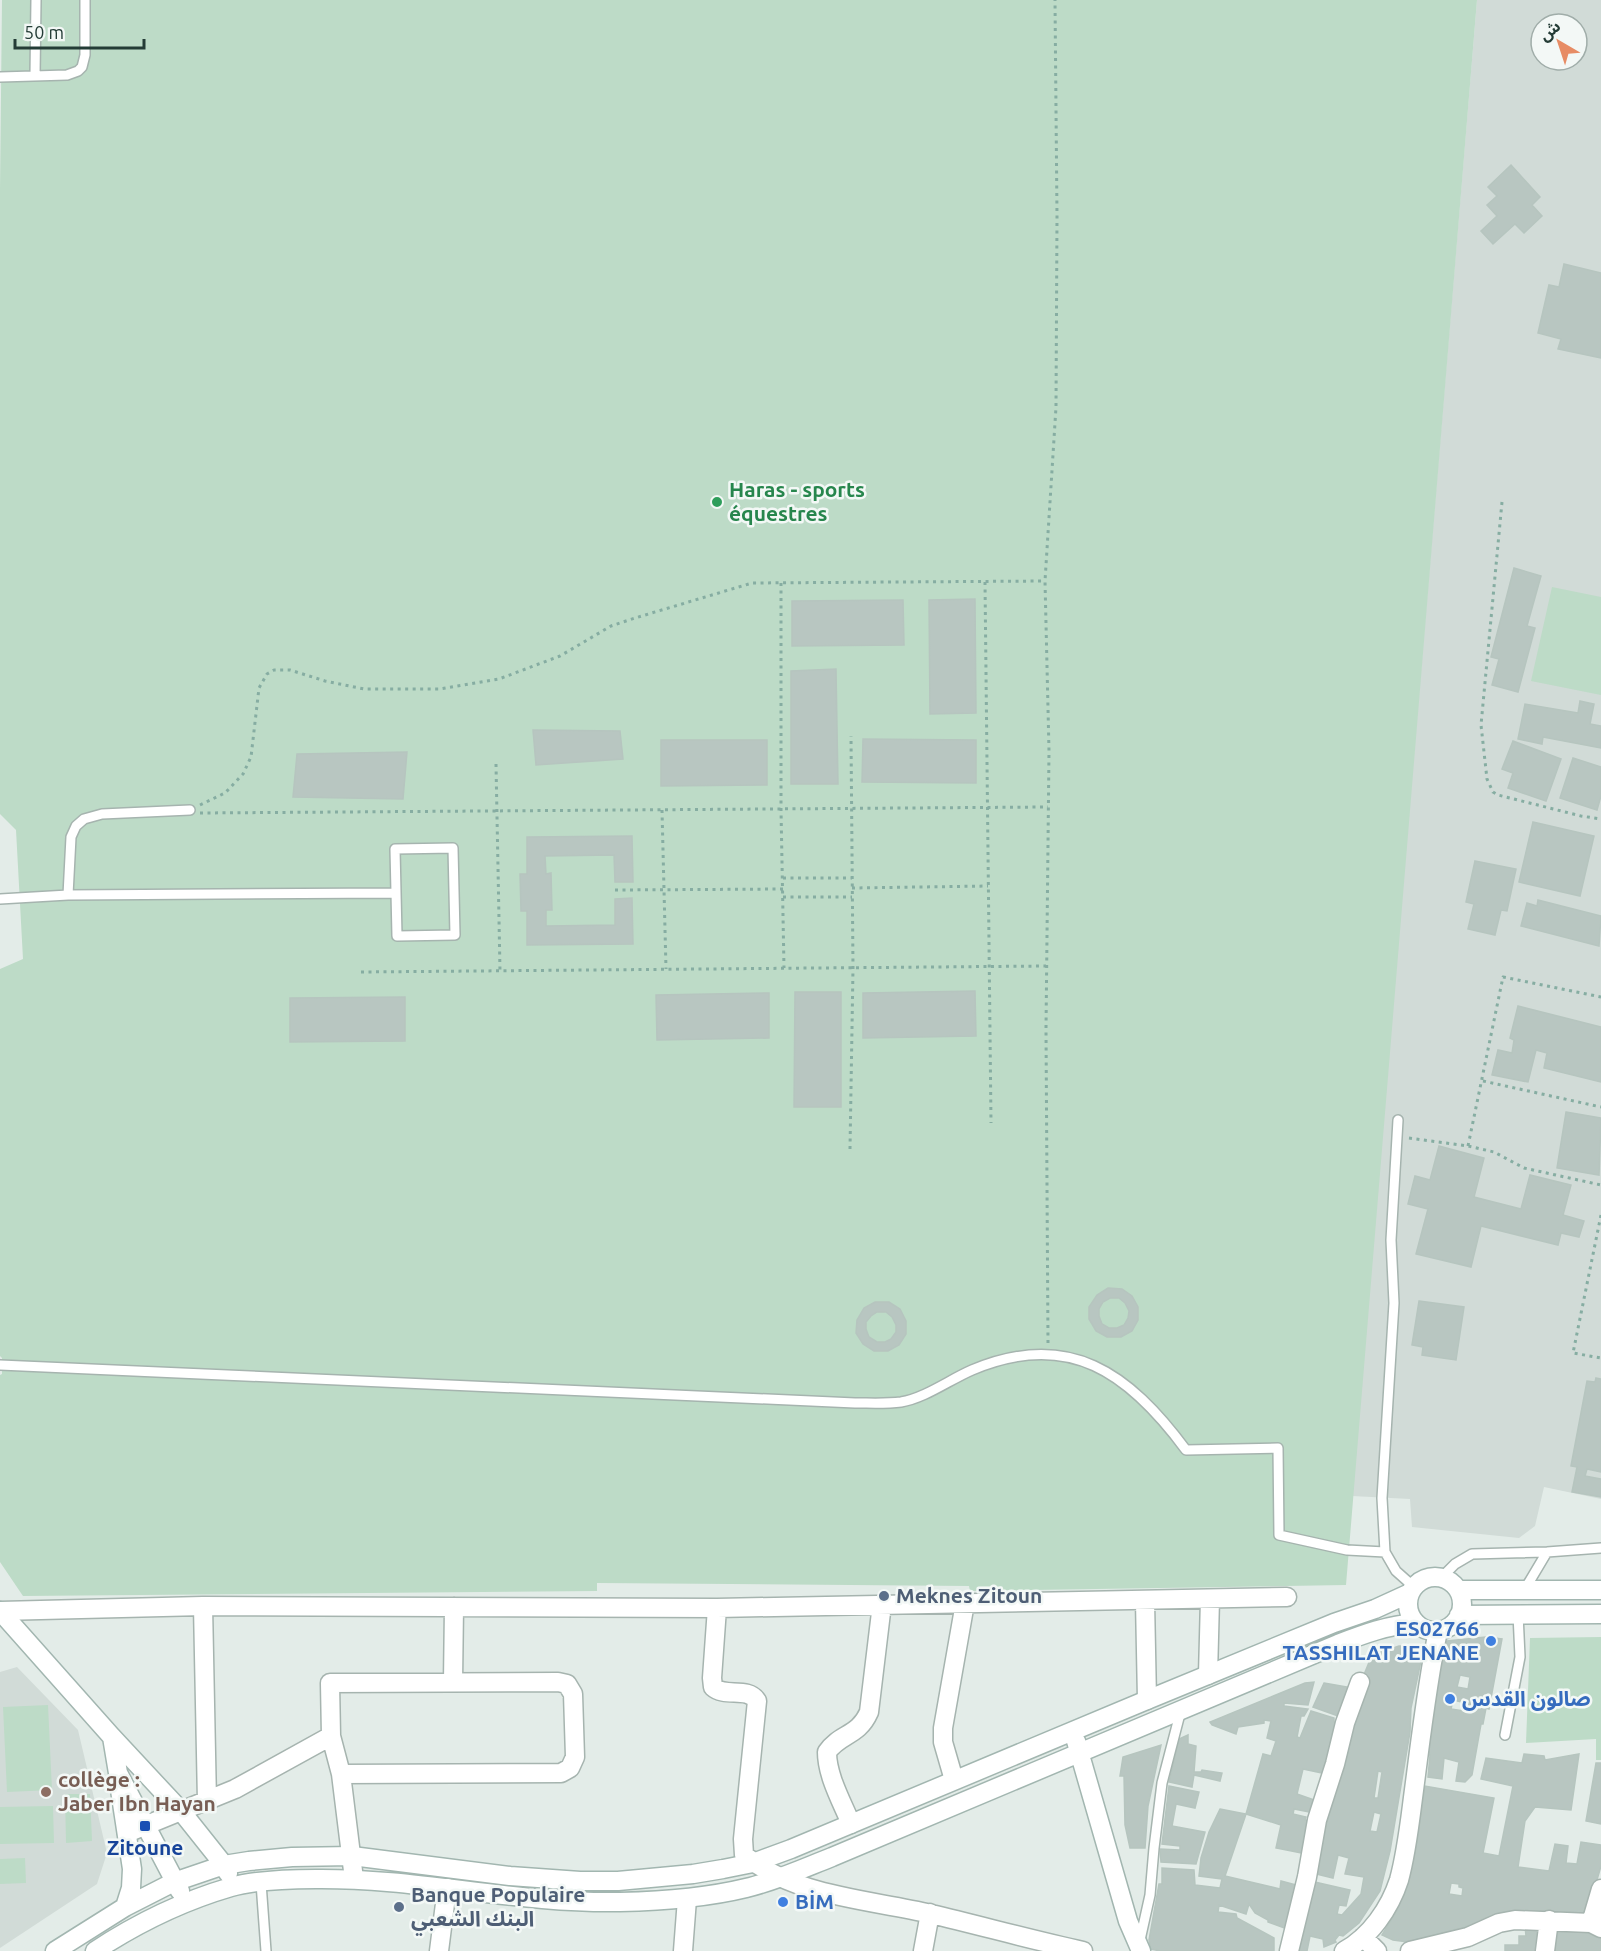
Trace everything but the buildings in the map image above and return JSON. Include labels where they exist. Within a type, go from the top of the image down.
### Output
[{"type":"street","points":[[55,1951],[125,1907],[174,1882],[224,1865],[292,1857],[352,1856],[510,1876],[618,1881],[693,1874],[753,1863],[1334,1623],[1375,1609],[1412,1590],[1426,1578],[1442,1577],[1459,1590],[1462,1607],[1460,1615],[1451,1626],[1438,1631],[1426,1629],[1416,1623],[1408,1609],[1412,1590]]},
{"type":"street","points":[[1459,1590],[1601,1590]]},
{"type":"street","points":[[0,1611],[203,1606],[717,1608],[1287,1597]]},
{"type":"street","points":[[1208,1675],[1210,1599]]},
{"type":"street","points":[[1145,1601],[1148,1700]]},
{"type":"street","points":[[954,1780],[943,1742],[943,1728],[965,1603]]},
{"type":"street","points":[[851,1824],[835,1785],[827,1752],[835,1743],[858,1730],[865,1722],[869,1712],[882,1604]]},
{"type":"street","points":[[203,1606],[207,1802]]},
{"type":"street","points":[[453,1681],[454,1607]]},
{"type":"street","points":[[717,1608],[713,1687],[719,1691],[750,1694],[757,1701],[742,1848],[744,1855],[779,1878],[811,1889],[930,1913],[1004,1942],[1080,1951]]},
{"type":"street","points":[[0,1611],[112,1737],[182,1811],[224,1865],[232,1886]]},
{"type":"street","points":[[1460,1615],[1601,1614]]},
{"type":"street","points":[[95,1951],[187,1902],[232,1886],[294,1879],[354,1879],[550,1899],[619,1902],[687,1899],[746,1888],[779,1878],[1358,1636],[1396,1624],[1416,1623]]},
{"type":"street","points":[[1364,1948],[1398,1881],[1409,1828],[1438,1631]]},
{"type":"street","points":[[341,1774],[561,1773],[570,1767],[575,1757],[573,1694],[567,1684],[558,1682],[330,1683],[331,1736],[341,1774],[354,1879]]},
{"type":"street","points":[[1289,1951],[1307,1877],[1317,1820],[1345,1723],[1360,1682]]},
{"type":"street","points":[[1072,1731],[1128,1921],[1140,1948]]},
{"type":"street","points":[[127,1833],[207,1802],[262,1776],[331,1736]]},
{"type":"street","points":[[112,1737],[132,1869],[131,1888],[125,1907]]},
{"type":"street","points":[[118,1773],[174,1882],[187,1902]]},
{"type":"street","points":[[439,1951],[447,1888]]},
{"type":"street","points":[[1410,1951],[1468,1937],[1499,1923],[1515,1920],[1549,1920],[1596,1925],[1601,1889]]},
{"type":"street","points":[[683,1951],[687,1899]]},
{"type":"street","points":[[923,1951],[930,1913]]},
{"type":"street","points":[[1545,1951],[1549,1920]]},
{"type":"lane","points":[[35,76],[36,0]]},
{"type":"lane","points":[[0,77],[73,74],[82,67],[86,55],[85,0]]},
{"type":"lane","points":[[68,895],[71,837],[76,826],[84,819],[102,814],[190,810]]},
{"type":"lane","points":[[453,848],[455,934],[397,936],[396,893],[395,849],[453,848]]},
{"type":"lane","points":[[0,898],[68,895],[396,893]]},
{"type":"lane","points":[[1398,1120],[1391,1240],[1394,1303],[1382,1498],[1385,1552],[1396,1571],[1412,1590]]},
{"type":"lane","points":[[0,1365],[867,1403],[902,1402],[993,1362],[1019,1356],[1048,1354],[1078,1359],[1103,1370],[1132,1388],[1163,1419],[1186,1450],[1278,1448],[1280,1535],[1347,1550],[1385,1552]]},
{"type":"lane","points":[[1442,1577],[1455,1564],[1472,1554],[1601,1548]]},
{"type":"lane","points":[[1525,1589],[1547,1552]]},
{"type":"lane","points":[[1505,1734],[1520,1657],[1518,1614]]},
{"type":"lane","points":[[1140,1948],[1150,1895],[1162,1783],[1181,1710]]},
{"type":"lane","points":[[261,1883],[266,1951]]},
{"type":"path","points":[[1048,1354],[1049,751],[1045,581],[1056,407],[1055,0]]},
{"type":"path","points":[[1502,502],[1481,725],[1487,779],[1493,792],[1498,795],[1601,819]]},
{"type":"path","points":[[190,810],[225,793],[243,774],[251,757],[259,688],[267,674],[274,670],[290,669],[325,681],[364,689],[439,689],[499,679],[560,656],[611,626],[752,584],[1045,581]]},
{"type":"path","points":[[985,582],[991,1123]]},
{"type":"path","points":[[782,583],[784,968]]},
{"type":"path","points":[[849,1149],[853,968],[851,735]]},
{"type":"path","points":[[496,764],[500,971]]},
{"type":"path","points":[[190,810],[201,814],[1048,807]]},
{"type":"path","points":[[662,810],[666,969]]},
{"type":"path","points":[[783,878],[852,878]]},
{"type":"path","points":[[852,888],[988,886]]},
{"type":"path","points":[[615,890],[783,889]]},
{"type":"path","points":[[783,897],[852,897]]},
{"type":"path","points":[[361,972],[1047,966]]},
{"type":"path","points":[[1468,1146],[1503,977],[1601,997]]},
{"type":"path","points":[[1483,1081],[1601,1107]]},
{"type":"path","points":[[1397,1137],[1468,1146],[1494,1152],[1524,1168],[1601,1185]]},
{"type":"path","points":[[1601,1215],[1573,1353],[1601,1358]]},
{"type":"shaded area","points":[[1477,0],[1601,0],[1601,1499],[1544,1487],[1535,1526],[1519,1538],[1412,1527],[1410,1499],[1352,1496]]},
{"type":"shaded area","name":"collège : Jaber Ibn Hayan","points":[[17,1667],[78,1730],[107,1853],[97,1884],[0,1948],[0,1672]]},
{"type":"green space","name":"Haras - sports équestres","points":[[2,0],[1477,0],[1346,1585],[970,1591],[969,1586],[597,1583],[597,1591],[23,1596],[0,1562],[0,1375],[2,1374],[2,1358],[0,1356],[0,969],[23,959],[16,830],[0,814]]},
{"type":"green space","points":[[1552,587],[1601,597],[1601,695],[1531,681]]},
{"type":"green space","points":[[1601,1637],[1601,1760],[1596,1760],[1596,1739],[1526,1743],[1530,1638]]},
{"type":"green space","points":[[48,1705],[52,1790],[7,1792],[3,1707]]},
{"type":"green space","points":[[65,1794],[90,1794],[92,1841],[66,1843]]},
{"type":"green space","points":[[53,1806],[54,1843],[0,1844],[0,1807]]},
{"type":"green space","points":[[25,1858],[26,1883],[0,1884],[0,1859]]},
{"type":"place","name":"Haras - sports équestres","points":[[717,502]]},
{"type":"place","name":"Meknes Zitoun","points":[[884,1596]]},
{"type":"place","name":"ES02766 TASSHILAT JENANE","points":[[1491,1641]]},
{"type":"place","name":"صالون القدس","points":[[1450,1699]]},
{"type":"place","name":"collège : Jaber Ibn Hayan","points":[[46,1792]]},
{"type":"place","name":"Zitoune","points":[[145,1826]]},
{"type":"place","name":"BİM","points":[[783,1902]]},
{"type":"place","name":"Banque Populaire البنك الشعبي","points":[[399,1907]]}]
